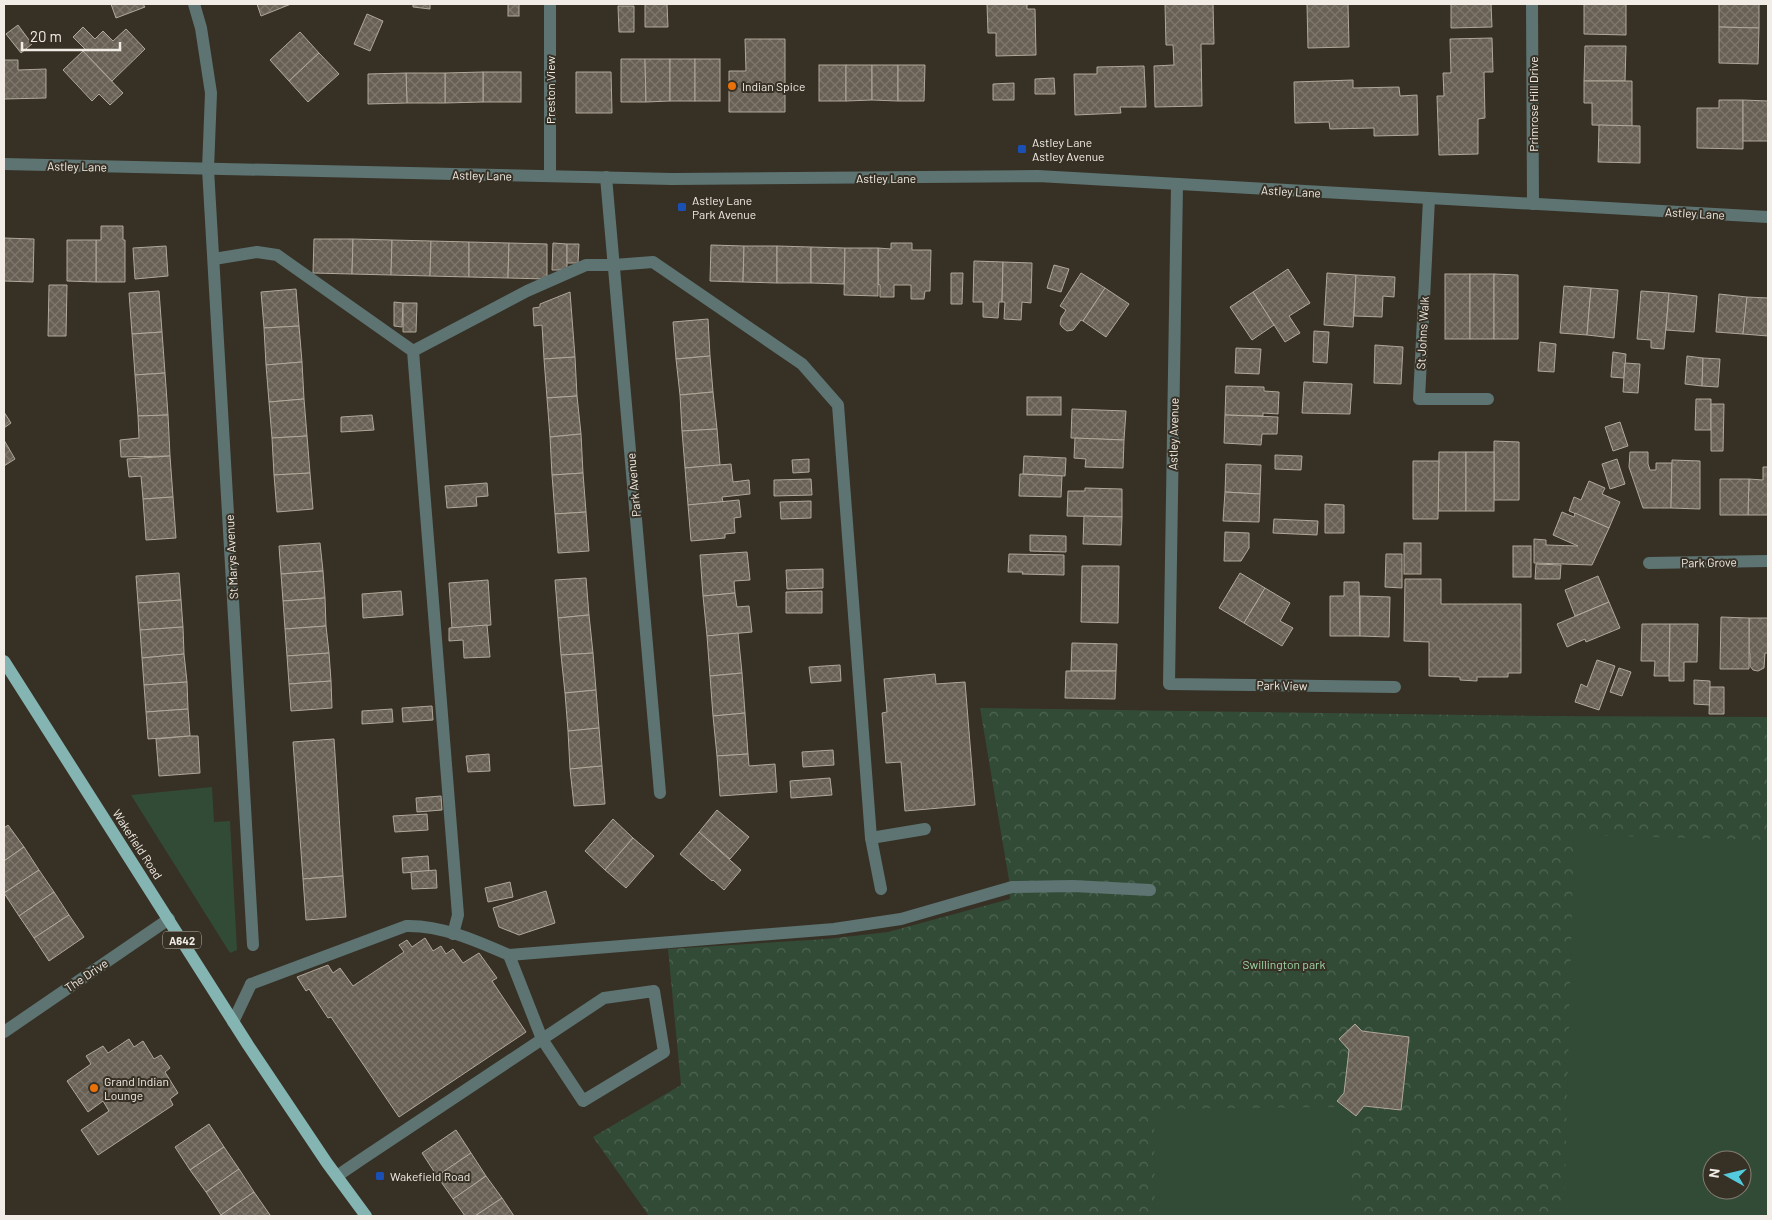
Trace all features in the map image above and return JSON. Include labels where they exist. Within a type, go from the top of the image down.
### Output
[{"type":"main road","name":"Wakefield Road","points":[[4,660],[233,1022],[366,1216]]},
{"type":"street","name":"St Marys Avenue","points":[[194,4],[201,28],[211,93],[208,169],[253,945]]},
{"type":"street","name":"Preston View","points":[[550,4],[550,176]]},
{"type":"street","name":"Primrose Hill Drive","points":[[1532,4],[1533,204]]},
{"type":"street","name":"Astley Lane","points":[[4,164],[672,179],[1038,176],[1768,217]]},
{"type":"street","name":"Park Avenue","points":[[606,177],[660,793]]},
{"type":"street","name":"Astley Avenue","points":[[1169,684],[1177,185]]},
{"type":"street","name":"St Johns Walk","points":[[1428,198],[1419,399],[1488,399]]},
{"type":"street","points":[[214,258],[257,252],[277,254],[413,351],[458,915],[453,934]]},
{"type":"street","points":[[413,351],[527,291],[586,265],[653,262],[802,364],[838,404],[871,838],[881,889]]},
{"type":"street","name":"Park Grove","points":[[1649,563],[1768,561]]},
{"type":"street","name":"Park View","points":[[1169,684],[1394,686]]},
{"type":"street","points":[[871,838],[925,828]]},
{"type":"street","points":[[233,1022],[251,984],[406,926],[420,926],[478,941],[509,955],[834,929],[901,919],[1012,887],[1073,886],[1150,890]]},
{"type":"street","name":"The Drive","points":[[4,1032],[169,919]]},
{"type":"street","points":[[337,1176],[542,1039],[604,998],[654,991],[664,1052],[583,1101],[542,1039],[509,955]]},
{"type":"green space","name":"Swillington park","points":[[980,708],[1536,716],[1768,717],[1768,1216],[649,1216],[593,1137],[681,1085],[668,949],[827,939],[888,932],[1010,899],[1009,880]]},
{"type":"green space","points":[[212,787],[214,822],[230,821],[237,950],[230,953],[131,795]]},
{"type":"green space","points":[[1574,835],[1768,840],[1768,1216],[1564,1216]]},
{"type":"green space","points":[[1351,1107],[1352,1216],[1155,1216],[1154,1109]]},
{"type":"building","points":[[111,4],[143,4],[145,7],[116,18]]},
{"type":"building","points":[[257,4],[291,4],[261,16]]},
{"type":"building","points":[[413,4],[430,4],[430,9],[413,7]]},
{"type":"building","points":[[508,4],[519,4],[519,16],[508,16]]},
{"type":"building","points":[[645,4],[667,4],[668,27],[645,27]]},
{"type":"building","points":[[987,4],[1027,4],[1027,9],[1035,9],[1036,55],[996,56],[996,33],[988,33]]},
{"type":"building","points":[[1165,4],[1213,4],[1214,44],[1201,44],[1202,106],[1155,107],[1154,66],[1174,65],[1173,45],[1166,45]]},
{"type":"building","points":[[1307,4],[1348,4],[1349,47],[1308,48]]},
{"type":"building","points":[[1451,4],[1491,4],[1492,27],[1451,28]]},
{"type":"building","points":[[1584,4],[1626,4],[1626,35],[1584,34]]},
{"type":"building","points":[[1719,4],[1759,4],[1759,28],[1719,27]]},
{"type":"building","points":[[618,6],[634,6],[634,32],[619,32]]},
{"type":"building","points":[[367,14],[383,21],[370,51],[354,44]]},
{"type":"building","points":[[18,25],[32,44],[21,53],[6,34]]},
{"type":"building","points":[[83,27],[95,39],[103,31],[113,41],[126,29],[145,49],[112,81],[83,51],[85,49],[73,37]]},
{"type":"building","points":[[1719,27],[1759,28],[1758,64],[1719,63]]},
{"type":"building","points":[[300,32],[319,53],[289,81],[270,60]]},
{"type":"building","points":[[1492,38],[1493,72],[1484,72],[1485,118],[1478,119],[1478,154],[1439,155],[1437,96],[1444,96],[1443,73],[1451,73],[1450,39]]},
{"type":"building","points":[[745,39],[785,39],[785,112],[729,112],[729,71],[746,71]]},
{"type":"building","points":[[1585,46],[1626,46],[1625,81],[1584,81]]},
{"type":"building","points":[[83,51],[123,93],[110,105],[99,94],[92,101],[63,70]]},
{"type":"building","points":[[319,53],[339,74],[308,102],[289,81]]},
{"type":"building","points":[[621,59],[645,59],[646,102],[621,102]]},
{"type":"building","points":[[645,59],[670,59],[670,101],[646,102]]},
{"type":"building","points":[[670,59],[695,59],[695,101],[670,101]]},
{"type":"building","points":[[695,59],[720,59],[720,101],[695,101]]},
{"type":"building","points":[[4,60],[18,60],[18,70],[46,69],[46,98],[4,99]]},
{"type":"building","points":[[819,65],[846,65],[846,101],[819,101]]},
{"type":"building","points":[[846,65],[872,65],[872,100],[846,101]]},
{"type":"building","points":[[872,65],[898,65],[898,101],[872,100]]},
{"type":"building","points":[[898,65],[925,65],[924,101],[898,101]]},
{"type":"building","points":[[1144,66],[1146,107],[1120,107],[1121,113],[1075,115],[1074,74],[1097,74],[1097,67]]},
{"type":"building","points":[[483,72],[521,72],[521,102],[483,102]]},
{"type":"building","points":[[483,72],[483,102],[445,103],[445,73]]},
{"type":"building","points":[[576,72],[611,72],[612,113],[576,113]]},
{"type":"building","points":[[406,73],[445,73],[445,103],[407,103]]},
{"type":"building","points":[[406,73],[407,103],[368,104],[368,74]]},
{"type":"building","points":[[1054,78],[1055,94],[1035,94],[1035,79]]},
{"type":"building","points":[[1353,80],[1353,88],[1399,87],[1400,96],[1417,95],[1418,135],[1374,136],[1374,128],[1330,129],[1329,122],[1295,123],[1294,82]]},
{"type":"building","points":[[1584,81],[1632,81],[1632,126],[1592,125],[1592,103],[1584,103]]},
{"type":"building","points":[[1014,83],[1014,100],[993,100],[993,84]]},
{"type":"building","points":[[1719,100],[1743,100],[1743,149],[1697,148],[1697,108],[1719,108]]},
{"type":"building","points":[[1743,100],[1768,101],[1768,141],[1743,141]]},
{"type":"building","points":[[1599,125],[1640,126],[1640,163],[1598,162]]},
{"type":"building","points":[[101,226],[123,226],[125,282],[96,282],[96,240],[101,240]]},
{"type":"building","points":[[4,238],[34,239],[33,282],[4,281]]},
{"type":"building","points":[[314,239],[353,239],[352,274],[313,273]]},
{"type":"building","points":[[353,239],[392,240],[391,275],[352,274]]},
{"type":"building","points":[[67,240],[96,240],[96,282],[67,281]]},
{"type":"building","points":[[392,240],[431,241],[430,276],[391,275]]},
{"type":"building","points":[[431,241],[469,242],[469,277],[430,276]]},
{"type":"building","points":[[469,242],[509,243],[508,278],[469,277]]},
{"type":"building","points":[[509,243],[547,244],[547,279],[508,278]]},
{"type":"building","points":[[553,243],[567,244],[567,270],[552,270]]},
{"type":"building","points":[[891,243],[912,243],[912,250],[931,250],[930,291],[925,291],[924,299],[911,299],[911,285],[894,285],[894,297],[880,297],[878,248],[891,249]]},
{"type":"building","points":[[567,244],[579,244],[578,263],[567,263]]},
{"type":"building","points":[[711,245],[744,246],[743,282],[710,281]]},
{"type":"building","points":[[166,246],[168,276],[135,279],[133,248]]},
{"type":"building","points":[[744,246],[777,246],[777,283],[743,282]]},
{"type":"building","points":[[777,246],[811,247],[811,283],[777,283]]},
{"type":"building","points":[[811,247],[845,248],[844,284],[811,283]]},
{"type":"building","points":[[845,248],[878,248],[878,296],[844,295]]},
{"type":"building","points":[[974,261],[1003,262],[1002,302],[999,302],[998,318],[983,317],[983,302],[973,302]]},
{"type":"building","points":[[1003,262],[1032,263],[1031,303],[1022,302],[1021,320],[1004,319],[1005,302],[1002,302]]},
{"type":"building","points":[[1054,265],[1069,269],[1061,292],[1047,288]]},
{"type":"building","points":[[1288,269],[1310,303],[1289,316],[1300,333],[1285,342],[1253,292]]},
{"type":"building","points":[[951,273],[963,273],[962,304],[951,304]]},
{"type":"building","points":[[1081,273],[1105,288],[1083,321],[1081,320],[1073,330],[1067,331],[1060,324],[1066,310],[1060,306]]},
{"type":"building","points":[[1327,273],[1356,275],[1353,327],[1324,325]]},
{"type":"building","points":[[1445,274],[1470,274],[1470,339],[1445,339]]},
{"type":"building","points":[[1470,274],[1494,274],[1494,339],[1470,339]]},
{"type":"building","points":[[1494,274],[1518,275],[1518,339],[1494,339]]},
{"type":"building","points":[[1356,275],[1395,277],[1394,297],[1383,296],[1382,317],[1354,316]]},
{"type":"building","points":[[49,285],[67,285],[66,336],[48,336]]},
{"type":"building","points":[[1564,286],[1591,288],[1587,335],[1560,333]]},
{"type":"building","points":[[1105,288],[1129,304],[1106,337],[1083,321]]},
{"type":"building","points":[[1591,288],[1618,290],[1614,338],[1587,335]]},
{"type":"building","points":[[296,289],[299,326],[264,328],[261,292]]},
{"type":"building","points":[[159,291],[162,332],[132,334],[129,293]]},
{"type":"building","points":[[1641,291],[1669,293],[1664,349],[1651,348],[1651,340],[1637,339]]},
{"type":"building","points":[[570,292],[575,357],[544,359],[542,325],[534,326],[533,308],[540,307],[540,304]]},
{"type":"building","points":[[1253,292],[1274,325],[1252,340],[1230,307]]},
{"type":"building","points":[[1669,293],[1697,296],[1694,332],[1666,330]]},
{"type":"building","points":[[1719,294],[1747,297],[1743,334],[1716,332]]},
{"type":"building","points":[[1747,297],[1768,298],[1768,336],[1743,334]]},
{"type":"building","points":[[394,302],[403,303],[402,327],[394,326]]},
{"type":"building","points":[[403,303],[417,303],[416,332],[403,332]]},
{"type":"building","points":[[708,319],[710,356],[676,359],[673,322]]},
{"type":"building","points":[[299,326],[302,362],[266,365],[264,328]]},
{"type":"building","points":[[1314,331],[1329,332],[1327,363],[1313,362]]},
{"type":"building","points":[[162,332],[165,373],[135,375],[132,334]]},
{"type":"building","points":[[1540,342],[1556,344],[1554,372],[1538,371]]},
{"type":"building","points":[[1375,345],[1403,347],[1401,384],[1374,383]]},
{"type":"building","points":[[1236,348],[1261,349],[1259,374],[1235,373]]},
{"type":"building","points":[[1613,352],[1626,354],[1624,378],[1611,377]]},
{"type":"building","points":[[710,356],[713,392],[680,395],[676,359]]},
{"type":"building","points":[[1687,356],[1703,358],[1702,386],[1685,384]]},
{"type":"building","points":[[575,357],[577,396],[547,398],[544,359]]},
{"type":"building","points":[[1703,358],[1720,359],[1718,387],[1702,386]]},
{"type":"building","points":[[302,362],[304,399],[269,402],[266,365]]},
{"type":"building","points":[[1625,363],[1640,364],[1638,393],[1623,392]]},
{"type":"building","points":[[165,373],[168,415],[138,416],[135,375]]},
{"type":"building","points":[[1304,382],[1352,384],[1350,414],[1302,413]]},
{"type":"building","points":[[1226,386],[1264,387],[1264,391],[1279,392],[1278,414],[1263,413],[1263,416],[1225,415]]},
{"type":"building","points":[[713,392],[717,429],[682,431],[680,395]]},
{"type":"building","points":[[577,396],[581,434],[550,437],[547,398]]},
{"type":"building","points":[[1027,397],[1061,397],[1061,415],[1027,415]]},
{"type":"building","points":[[304,399],[307,436],[272,438],[269,402]]},
{"type":"building","points":[[1696,399],[1711,399],[1711,430],[1695,430]]},
{"type":"building","points":[[1711,404],[1724,404],[1723,451],[1711,451]]},
{"type":"building","points":[[1072,409],[1126,411],[1124,440],[1071,438]]},
{"type":"building","points":[[4,412],[11,423],[4,428]]},
{"type":"building","points":[[168,415],[170,456],[121,457],[120,440],[139,438],[138,416]]},
{"type":"building","points":[[372,415],[374,430],[341,432],[341,417]]},
{"type":"building","points":[[1225,415],[1278,417],[1277,434],[1262,434],[1261,445],[1224,443]]},
{"type":"building","points":[[1620,422],[1628,446],[1613,451],[1605,427]]},
{"type":"building","points":[[717,429],[720,465],[685,468],[682,431]]},
{"type":"building","points":[[581,434],[583,473],[552,475],[550,437]]},
{"type":"building","points":[[307,436],[310,473],[274,475],[272,438]]},
{"type":"building","points":[[1075,438],[1124,440],[1123,468],[1085,467],[1086,459],[1074,458]]},
{"type":"building","points":[[4,440],[15,459],[4,466]]},
{"type":"building","points":[[1494,441],[1519,442],[1519,500],[1494,500]]},
{"type":"building","points":[[1439,452],[1466,452],[1466,511],[1438,511]]},
{"type":"building","points":[[1466,452],[1494,452],[1494,511],[1466,511]]},
{"type":"building","points":[[1630,452],[1648,452],[1650,470],[1656,470],[1656,463],[1672,463],[1671,508],[1643,508],[1629,467]]},
{"type":"building","points":[[1275,455],[1302,456],[1301,470],[1275,469]]},
{"type":"building","points":[[170,456],[173,497],[143,499],[141,476],[129,477],[127,459]]},
{"type":"building","points":[[1024,456],[1066,458],[1065,476],[1023,474]]},
{"type":"building","points":[[809,459],[809,472],[793,473],[792,460]]},
{"type":"building","points":[[1617,459],[1625,484],[1610,489],[1602,464]]},
{"type":"building","points":[[1672,460],[1700,461],[1700,509],[1671,508]]},
{"type":"building","points":[[1413,461],[1439,461],[1438,519],[1413,519]]},
{"type":"building","points":[[731,464],[733,482],[749,480],[750,494],[722,497],[723,502],[688,505],[685,468]]},
{"type":"building","points":[[1226,464],[1261,465],[1260,494],[1225,492]]},
{"type":"building","points":[[1763,467],[1768,467],[1768,515],[1748,515],[1749,479],[1763,480]]},
{"type":"building","points":[[310,473],[313,509],[277,512],[274,475]]},
{"type":"building","points":[[583,473],[586,512],[555,514],[552,475]]},
{"type":"building","points":[[1020,474],[1062,476],[1061,497],[1019,496]]},
{"type":"building","points":[[811,479],[812,495],[774,496],[774,480]]},
{"type":"building","points":[[1720,479],[1749,479],[1748,515],[1720,515]]},
{"type":"building","points":[[1589,481],[1605,488],[1602,494],[1620,502],[1609,528],[1569,511],[1574,497],[1581,500]]},
{"type":"building","points":[[487,483],[488,496],[476,497],[477,506],[447,508],[445,486]]},
{"type":"building","points":[[1085,488],[1122,489],[1122,517],[1067,516],[1068,491],[1085,491]]},
{"type":"building","points":[[1225,492],[1260,494],[1259,522],[1223,521]]},
{"type":"building","points":[[173,497],[176,538],[146,540],[143,499]]},
{"type":"building","points":[[739,500],[741,517],[734,518],[735,533],[725,534],[725,538],[691,541],[688,505]]},
{"type":"building","points":[[811,501],[811,518],[781,519],[780,502]]},
{"type":"building","points":[[1325,504],[1344,505],[1344,533],[1325,533]]},
{"type":"building","points":[[586,512],[589,551],[558,553],[555,514]]},
{"type":"building","points":[[1562,512],[1574,517],[1575,513],[1609,528],[1592,565],[1534,563],[1534,539],[1546,540],[1546,545],[1578,546],[1553,535]]},
{"type":"building","points":[[1084,516],[1122,517],[1121,545],[1083,544]]},
{"type":"building","points":[[1274,519],[1318,521],[1317,535],[1273,533]]},
{"type":"building","points":[[1225,532],[1249,533],[1249,548],[1241,561],[1224,561]]},
{"type":"building","points":[[1030,535],[1066,536],[1066,552],[1030,551]]},
{"type":"building","points":[[320,543],[323,571],[281,574],[279,546]]},
{"type":"building","points":[[1404,543],[1421,543],[1421,574],[1404,574]]},
{"type":"building","points":[[1513,546],[1531,546],[1531,577],[1513,577]]},
{"type":"building","points":[[747,552],[750,580],[734,581],[735,593],[703,596],[700,555]]},
{"type":"building","points":[[1009,554],[1064,555],[1064,575],[1008,572]]},
{"type":"building","points":[[1386,554],[1402,554],[1402,588],[1385,587]]},
{"type":"building","points":[[1536,564],[1561,565],[1560,579],[1535,579]]},
{"type":"building","points":[[1082,566],[1119,566],[1118,623],[1081,622]]},
{"type":"building","points":[[823,569],[823,588],[787,589],[786,570]]},
{"type":"building","points":[[323,571],[325,598],[283,601],[281,574]]},
{"type":"building","points":[[179,573],[181,600],[138,603],[136,576]]},
{"type":"building","points":[[1240,573],[1265,588],[1244,623],[1219,608]]},
{"type":"building","points":[[1598,576],[1609,602],[1575,616],[1565,590]]},
{"type":"building","points":[[586,578],[589,615],[558,618],[555,580]]},
{"type":"building","points":[[1405,579],[1441,579],[1441,604],[1521,604],[1521,673],[1508,673],[1508,677],[1477,677],[1477,681],[1460,680],[1460,677],[1429,676],[1429,642],[1404,641]]},
{"type":"building","points":[[488,580],[491,625],[452,628],[449,583]]},
{"type":"building","points":[[1344,582],[1359,582],[1360,636],[1330,636],[1330,596],[1344,596]]},
{"type":"building","points":[[1265,588],[1290,603],[1280,621],[1293,628],[1282,646],[1244,623]]},
{"type":"building","points":[[401,591],[403,615],[363,618],[362,594]]},
{"type":"building","points":[[822,591],[822,613],[786,613],[786,592]]},
{"type":"building","points":[[735,593],[737,607],[749,606],[752,632],[707,636],[703,596]]},
{"type":"building","points":[[1360,596],[1390,597],[1389,637],[1360,636]]},
{"type":"building","points":[[325,598],[326,626],[285,629],[283,601]]},
{"type":"building","points":[[181,600],[183,627],[140,630],[138,603]]},
{"type":"building","points":[[1609,602],[1620,628],[1586,642],[1585,639],[1567,647],[1557,624]]},
{"type":"building","points":[[589,615],[593,653],[561,655],[558,618]]},
{"type":"building","points":[[1721,617],[1749,618],[1749,669],[1720,669]]},
{"type":"building","points":[[1749,618],[1768,618],[1768,653],[1765,653],[1764,668],[1758,671],[1753,670],[1750,666],[1749,653]]},
{"type":"building","points":[[1642,624],[1670,624],[1669,676],[1654,676],[1655,661],[1641,661]]},
{"type":"building","points":[[1670,624],[1698,624],[1697,662],[1684,662],[1684,681],[1669,681]]},
{"type":"building","points":[[487,625],[490,657],[464,658],[463,640],[449,641],[449,628]]},
{"type":"building","points":[[326,626],[329,653],[287,656],[285,629]]},
{"type":"building","points":[[183,627],[184,654],[142,658],[140,630]]},
{"type":"building","points":[[738,633],[742,673],[710,676],[707,636]]},
{"type":"building","points":[[1072,643],[1117,644],[1116,671],[1071,671]]},
{"type":"building","points":[[329,653],[331,681],[289,684],[287,656]]},
{"type":"building","points":[[593,653],[596,690],[565,693],[561,655]]},
{"type":"building","points":[[184,654],[187,682],[144,685],[142,658]]},
{"type":"building","points":[[1597,660],[1615,666],[1599,710],[1575,702],[1581,684],[1587,687]]},
{"type":"building","points":[[840,665],[841,681],[811,683],[809,667]]},
{"type":"building","points":[[1619,668],[1631,672],[1622,696],[1610,692]]},
{"type":"building","points":[[1066,671],[1116,671],[1115,699],[1065,698]]},
{"type":"building","points":[[742,673],[745,713],[713,716],[710,676]]},
{"type":"building","points":[[935,674],[936,684],[965,682],[975,805],[905,811],[901,762],[886,763],[882,713],[887,712],[884,679]]},
{"type":"building","points":[[1694,680],[1710,681],[1710,705],[1694,704]]},
{"type":"building","points":[[331,681],[332,708],[291,711],[289,684]]},
{"type":"building","points":[[187,682],[188,709],[146,712],[144,685]]},
{"type":"building","points":[[1710,687],[1724,687],[1724,714],[1709,714]]},
{"type":"building","points":[[596,690],[599,728],[568,731],[565,693]]},
{"type":"building","points":[[432,706],[433,720],[403,722],[402,708]]},
{"type":"building","points":[[188,709],[190,736],[148,739],[146,712]]},
{"type":"building","points":[[392,709],[393,722],[362,724],[362,711]]},
{"type":"building","points":[[745,713],[748,754],[717,756],[713,716]]},
{"type":"building","points":[[599,728],[602,766],[570,769],[568,731]]},
{"type":"building","points":[[198,736],[200,773],[159,776],[156,739]]},
{"type":"building","points":[[334,739],[343,876],[303,879],[293,742]]},
{"type":"building","points":[[833,750],[834,765],[803,767],[802,752]]},
{"type":"building","points":[[489,754],[490,771],[468,772],[466,756]]},
{"type":"building","points":[[748,754],[749,766],[775,764],[777,792],[720,796],[717,756]]},
{"type":"building","points":[[602,766],[605,804],[574,806],[570,769]]},
{"type":"building","points":[[830,778],[832,795],[791,798],[790,781]]},
{"type":"building","points":[[441,796],[442,810],[417,812],[416,798]]},
{"type":"building","points":[[717,810],[749,837],[730,859],[699,832]]},
{"type":"building","points":[[427,814],[428,830],[395,832],[393,816]]},
{"type":"building","points":[[613,819],[633,838],[605,870],[585,851]]},
{"type":"building","points":[[8,825],[24,847],[4,861],[4,828]]},
{"type":"building","points":[[699,832],[741,870],[724,890],[680,854]]},
{"type":"building","points":[[633,838],[654,856],[626,888],[605,870]]},
{"type":"building","points":[[24,847],[39,870],[4,893],[4,861]]},
{"type":"building","points":[[428,856],[429,871],[403,873],[402,858]]},
{"type":"building","points":[[39,870],[54,892],[19,916],[4,893]]},
{"type":"building","points":[[436,870],[437,888],[412,889],[411,872]]},
{"type":"building","points":[[343,876],[346,917],[306,920],[303,879]]},
{"type":"building","points":[[510,882],[513,897],[488,902],[485,888]]},
{"type":"building","points":[[546,891],[555,923],[519,935],[499,927],[493,908]]},
{"type":"building","points":[[54,892],[69,915],[34,938],[19,916]]},
{"type":"building","points":[[69,915],[84,937],[49,961],[34,938]]},
{"type":"building","points":[[425,938],[433,951],[441,946],[446,954],[453,949],[463,963],[479,953],[497,978],[492,981],[526,1032],[399,1117],[331,1017],[328,1018],[309,989],[306,991],[297,977],[328,965],[333,973],[340,968],[353,986],[404,952],[399,945],[407,940],[412,947]]},
{"type":"building","points":[[1355,1024],[1362,1031],[1409,1037],[1401,1110],[1364,1106],[1356,1116],[1337,1101],[1344,1093],[1349,1050],[1339,1039]]},
{"type":"building","points":[[129,1039],[134,1047],[143,1041],[154,1059],[161,1055],[170,1068],[165,1072],[178,1093],[170,1099],[173,1105],[98,1155],[81,1130],[109,1111],[103,1101],[88,1112],[67,1081],[91,1064],[86,1056],[103,1046],[108,1053]]},
{"type":"building","points":[[209,1124],[224,1147],[190,1170],[175,1147]]},
{"type":"building","points":[[456,1130],[471,1153],[437,1176],[422,1153]]},
{"type":"building","points":[[224,1147],[239,1169],[206,1192],[190,1170]]},
{"type":"building","points":[[471,1153],[486,1176],[453,1199],[437,1176]]},
{"type":"building","points":[[239,1169],[254,1192],[221,1215],[206,1192]]},
{"type":"building","points":[[486,1176],[502,1198],[475,1216],[465,1216],[453,1199]]},
{"type":"building","points":[[254,1192],[270,1215],[221,1215]]},
{"type":"building","points":[[502,1198],[514,1216],[475,1216]]},
{"type":"place","name":"Indian Spice","points":[[732,86]]},
{"type":"place","name":"Astley Lane Astley Avenue","points":[[1022,149]]},
{"type":"place","name":"Astley Lane Park Avenue","points":[[682,207]]},
{"type":"place","name":"Grand Indian Lounge","points":[[94,1088]]},
{"type":"place","name":"Wakefield Road","points":[[380,1176]]}]
